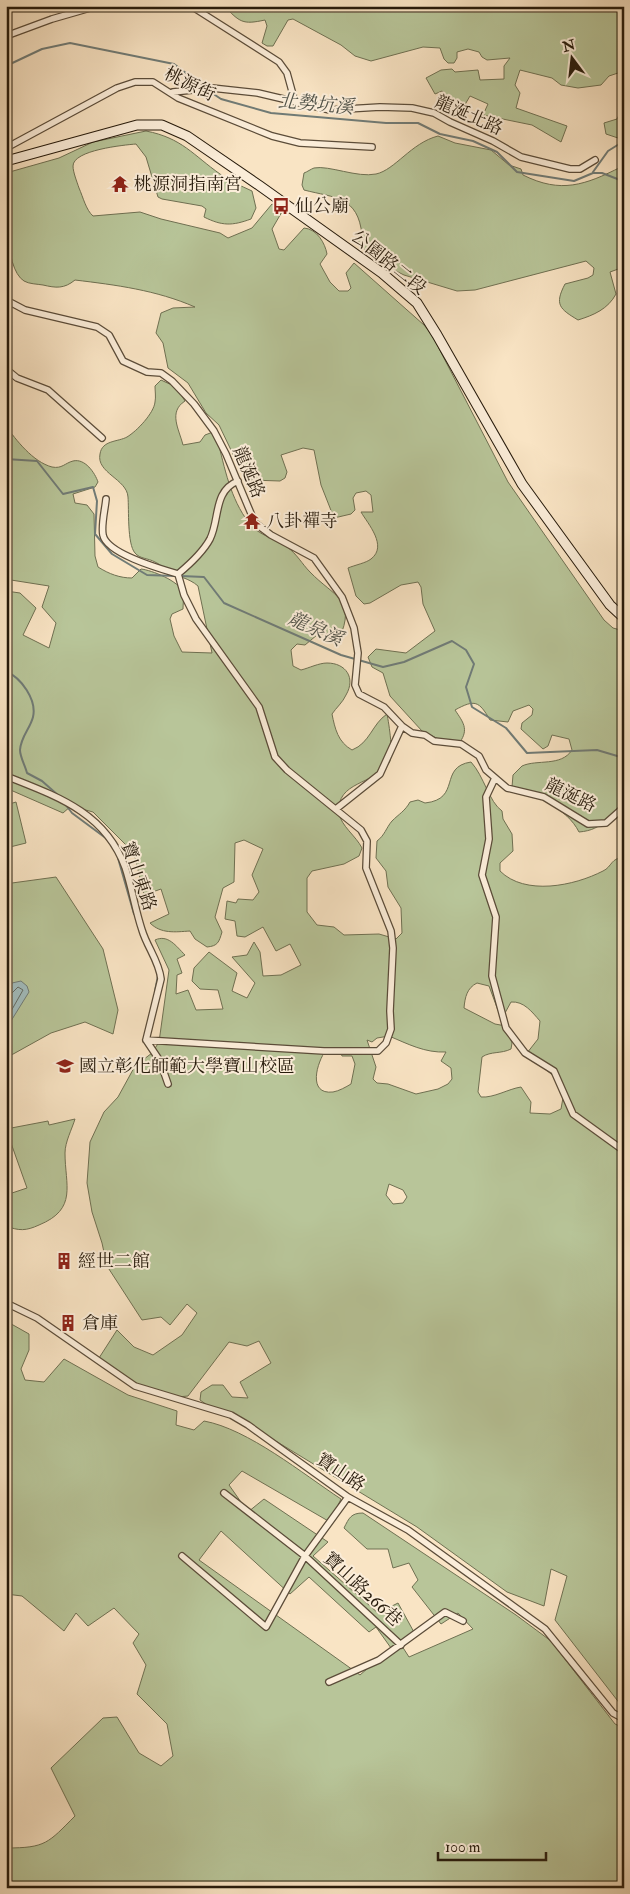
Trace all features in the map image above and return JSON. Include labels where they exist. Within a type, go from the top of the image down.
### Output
[{"type":"main road","name":"公園路二段","points":[[6,161],[137,125],[162,125],[187,136],[382,273],[417,303],[522,484],[610,605],[624,618]]},
{"type":"street","points":[[6,36],[52,19],[97,6]]},
{"type":"street","points":[[191,6],[279,62],[287,73],[294,102]]},
{"type":"street","name":"桃源街","points":[[6,148],[117,88],[135,82],[154,82],[173,92],[178,98],[272,136],[300,143],[372,147]]},
{"type":"street","name":"龍涎北路","points":[[173,92],[212,88],[258,93],[330,110],[380,107],[412,108],[434,113],[493,141],[521,157],[570,169],[580,169],[595,160]]},
{"type":"street","name":"龍涎路","points":[[6,300],[25,310],[97,327],[109,336],[123,361],[147,372],[161,373],[172,381],[194,404],[214,431],[238,481],[255,523],[271,535],[314,558],[342,597],[354,628],[358,653],[355,685],[359,694],[384,707],[402,726],[434,741],[461,744],[479,756],[486,770],[507,788],[544,797],[588,824],[606,823],[624,807]]},
{"type":"street","points":[[6,369],[18,378],[48,390],[102,438]]},
{"type":"street","points":[[178,574],[195,559],[210,539],[217,518],[218,502],[225,490],[238,481]]},
{"type":"street","points":[[106,500],[102,535],[106,542],[127,556],[178,574]]},
{"type":"street","points":[[146,1040],[324,1051],[378,1051],[386,1043],[391,1029],[393,948],[390,931],[366,868],[367,841],[361,830],[275,757],[259,707],[196,619],[184,595],[178,574]]},
{"type":"street","points":[[336,809],[380,774],[402,726]]},
{"type":"street","name":"寶山東路","points":[[6,776],[57,797],[86,814],[104,829],[115,845],[124,868],[142,932],[160,970],[161,979],[146,1040]]},
{"type":"street","points":[[495,778],[486,797],[489,839],[482,875],[496,917],[492,976],[506,1028],[525,1052],[554,1071],[573,1114],[620,1148]]},
{"type":"street","points":[[146,1040],[160,1061],[168,1084]]},
{"type":"street","name":"寶山路","points":[[6,1302],[37,1318],[135,1386],[231,1415],[248,1425],[348,1497],[408,1530],[545,1629],[613,1713],[624,1719]]},
{"type":"street","name":"寶山路266巷","points":[[224,1494],[305,1556],[401,1645]]},
{"type":"street","name":"寶山路266巷","points":[[182,1556],[266,1627],[305,1556],[348,1497]]},
{"type":"street","points":[[329,1682],[379,1660],[445,1612],[463,1621]]},
{"type":"green space","points":[[224,6],[624,6],[624,71],[609,76],[601,85],[578,88],[561,85],[552,78],[520,70],[515,85],[520,93],[516,108],[567,126],[561,142],[532,125],[483,115],[488,104],[470,96],[463,108],[442,91],[435,94],[426,78],[441,70],[452,69],[455,72],[478,70],[480,80],[504,79],[504,66],[510,58],[487,60],[479,52],[468,49],[457,52],[457,58],[454,63],[448,63],[444,59],[440,48],[423,47],[371,61],[355,56],[341,45],[293,19],[288,20],[273,46],[267,46],[262,43],[267,26],[265,20],[242,21]]},
{"type":"green space","points":[[624,105],[624,144],[618,138],[606,134],[604,123],[617,119]]},
{"type":"green space","points":[[146,131],[169,138],[178,143],[224,177],[252,191],[256,208],[251,219],[233,224],[216,222],[204,217],[206,209],[202,206],[158,197],[146,157],[136,144],[100,149],[81,156],[75,161],[73,166],[75,177],[87,207],[93,216],[140,212],[220,233],[228,238],[252,228],[272,204],[283,210],[272,229],[279,249],[284,250],[304,228],[313,231],[322,241],[327,254],[320,264],[330,282],[339,291],[348,291],[351,288],[346,273],[354,263],[424,325],[432,335],[508,482],[604,620],[613,628],[624,631],[624,810],[588,831],[579,832],[567,816],[559,810],[541,799],[512,787],[513,775],[522,766],[562,759],[572,750],[569,739],[552,735],[548,746],[543,749],[521,729],[522,723],[532,715],[533,709],[529,705],[513,711],[508,722],[490,720],[483,709],[476,704],[472,703],[462,706],[455,710],[464,726],[463,737],[460,742],[449,744],[422,731],[390,696],[383,673],[372,667],[368,657],[376,649],[406,653],[435,631],[423,604],[421,587],[418,582],[401,585],[370,603],[364,604],[356,596],[348,568],[371,559],[376,554],[378,548],[375,535],[361,512],[373,512],[371,495],[366,491],[356,493],[353,498],[355,510],[351,514],[334,518],[321,485],[314,450],[303,448],[281,455],[287,472],[285,478],[280,481],[251,480],[242,473],[219,425],[206,413],[188,383],[168,368],[163,343],[156,333],[161,313],[173,308],[195,307],[166,296],[136,289],[75,280],[67,285],[52,287],[24,281],[17,274],[12,262],[7,231],[6,173],[59,158],[93,142]]},
{"type":"green space","points":[[438,136],[455,143],[491,150],[509,165],[521,169],[523,175],[549,184],[573,185],[596,179],[621,167],[624,168],[624,271],[621,268],[610,272],[616,294],[605,308],[578,320],[567,313],[561,306],[560,297],[565,284],[593,275],[594,268],[586,261],[475,290],[457,291],[404,275],[382,264],[359,245],[358,239],[362,235],[360,222],[350,206],[335,197],[304,190],[302,185],[304,173],[314,168],[327,168],[368,175],[383,172],[420,144]]},
{"type":"green space","points":[[161,380],[176,387],[185,401],[177,410],[176,416],[177,427],[183,445],[200,442],[205,435],[213,432],[217,438],[237,504],[249,523],[257,531],[291,550],[310,572],[340,600],[344,607],[344,626],[339,639],[333,633],[317,635],[305,645],[297,644],[291,650],[293,666],[301,670],[327,663],[339,666],[347,673],[350,683],[349,689],[332,714],[340,739],[352,750],[358,747],[387,714],[391,747],[389,763],[374,776],[350,789],[343,795],[340,803],[340,818],[362,848],[359,856],[344,864],[312,871],[307,878],[307,912],[317,925],[334,927],[344,935],[379,934],[396,939],[402,933],[401,908],[388,887],[386,871],[376,858],[377,841],[410,802],[418,800],[425,803],[443,796],[455,770],[461,765],[471,762],[497,807],[502,811],[503,819],[512,834],[513,851],[500,863],[500,871],[510,879],[536,886],[564,884],[591,876],[606,869],[616,859],[624,858],[624,1709],[555,1620],[567,1576],[551,1569],[544,1606],[507,1592],[417,1527],[251,1426],[210,1407],[200,1400],[201,1392],[212,1385],[223,1385],[232,1397],[248,1398],[240,1382],[271,1363],[259,1341],[247,1346],[229,1342],[188,1396],[176,1397],[152,1391],[141,1386],[99,1358],[117,1330],[134,1347],[153,1355],[182,1335],[197,1313],[187,1304],[170,1325],[161,1317],[142,1320],[107,1266],[92,1212],[87,1183],[90,1142],[104,1112],[118,1097],[135,1066],[152,1053],[159,1042],[169,970],[155,940],[168,940],[185,955],[177,959],[182,973],[177,975],[176,994],[188,990],[196,1010],[223,1009],[218,990],[200,989],[192,981],[194,968],[209,952],[237,973],[232,991],[247,998],[255,983],[232,957],[247,955],[254,942],[260,952],[263,976],[281,975],[301,965],[290,944],[276,951],[263,927],[245,937],[237,936],[235,921],[225,919],[227,901],[236,903],[238,899],[253,900],[259,892],[252,875],[263,849],[244,840],[235,843],[234,882],[223,888],[215,917],[222,932],[218,943],[207,947],[195,939],[190,931],[164,931],[150,923],[169,914],[161,889],[144,895],[134,853],[93,812],[71,806],[63,813],[6,788],[6,591],[20,593],[36,608],[23,635],[49,648],[56,623],[42,607],[49,586],[11,580],[6,561],[6,426],[32,456],[45,464],[58,467],[77,461],[89,467],[95,474],[98,482],[95,487],[73,494],[75,503],[87,505],[94,514],[95,556],[98,567],[106,572],[128,578],[132,578],[141,569],[146,570],[177,584],[183,593],[183,609],[172,614],[170,619],[174,636],[182,652],[212,653],[198,586],[135,553],[132,549],[126,491],[123,485],[107,471],[100,461],[101,449],[104,446],[127,437],[148,416],[155,402],[155,386]],"holes":[[[477,983],[489,986],[499,1013],[505,1013],[511,1002],[516,1002],[527,1008],[540,1021],[538,1039],[527,1053],[559,1081],[564,1092],[561,1109],[550,1114],[530,1113],[531,1102],[521,1087],[481,1097],[478,1092],[482,1057],[511,1049],[512,1043],[506,1026],[495,1024],[464,1008],[467,993]],[[389,1036],[424,1049],[446,1052],[441,1061],[451,1068],[452,1079],[448,1084],[438,1089],[416,1094],[388,1084],[377,1083],[373,1079],[376,1067],[367,1040],[372,1042],[377,1038]],[[339,1049],[342,1056],[352,1056],[355,1064],[351,1084],[333,1092],[325,1092],[317,1083],[317,1069],[326,1050]],[[389,1184],[403,1190],[407,1197],[403,1203],[393,1204],[386,1195]]]},
{"type":"green space","points":[[16,802],[26,843],[6,848],[6,805]]},
{"type":"green space","points":[[56,877],[103,949],[118,1010],[113,1034],[85,1022],[51,1033],[6,1058],[6,886],[12,883]]},
{"type":"green space","points":[[75,1119],[65,1149],[67,1195],[60,1212],[51,1219],[30,1228],[22,1230],[6,1226],[6,1195],[27,1188],[6,1129],[48,1121],[49,1125]]},
{"type":"green space","points":[[6,1321],[29,1334],[29,1350],[21,1369],[25,1380],[44,1382],[64,1359],[128,1395],[177,1411],[176,1425],[194,1430],[204,1421],[239,1433],[275,1454],[341,1499],[330,1522],[242,1471],[229,1485],[248,1512],[264,1499],[328,1542],[313,1556],[378,1613],[398,1603],[415,1634],[400,1643],[409,1657],[473,1629],[458,1613],[441,1624],[412,1587],[418,1580],[409,1563],[393,1568],[388,1549],[367,1549],[344,1528],[353,1515],[363,1513],[516,1615],[551,1641],[615,1724],[624,1728],[624,1888],[6,1888],[6,1848],[30,1847],[45,1842],[52,1838],[75,1816],[51,1768],[103,1718],[117,1717],[139,1753],[161,1766],[173,1756],[167,1724],[137,1694],[146,1665],[133,1643],[139,1634],[114,1608],[88,1626],[76,1613],[64,1631],[22,1596],[6,1594]],"holes":[[[221,1531],[290,1594],[309,1577],[369,1632],[376,1627],[391,1648],[360,1675],[199,1560]]]},
{"type":"water","points":[[21,981],[27,986],[29,992],[6,1029],[6,994],[12,983]]},
{"type":"waterway","name":"北勢坑溪","points":[[6,66],[42,49],[70,43],[174,64],[203,86]]},
{"type":"waterway","name":"北勢坑溪","points":[[209,91],[221,99],[271,113],[386,123],[418,123],[440,134],[473,141],[497,152],[517,172],[574,181],[593,173],[602,173],[620,180],[624,185]]},
{"type":"waterway","points":[[593,172],[608,151],[624,141]]},
{"type":"waterway","name":"龍泉溪","points":[[6,459],[37,461],[63,494],[93,487],[97,501],[95,534],[112,554],[147,575],[176,576]]},
{"type":"waterway","name":"龍泉溪","points":[[181,576],[204,577],[224,603],[341,655],[383,667],[404,662],[452,641],[466,650],[474,664],[466,687],[472,707],[506,728],[527,753],[597,750],[624,758]]},
{"type":"waterway","points":[[6,672],[22,684],[33,704],[33,717],[20,750],[27,773],[42,781],[59,796]]},
{"type":"waterway","points":[[65,804],[72,813],[107,839]]},
{"type":"waterway","points":[[118,858],[134,914]]},
{"type":"waterway","points":[[155,991],[158,976]]},
{"type":"place","name":"桃源洞指南宮","points":[[120,184]]},
{"type":"place","name":"仙公廟","points":[[281,206]]},
{"type":"place","name":"八卦禪寺","points":[[252,521]]},
{"type":"place","name":"國立彰化師範大學寶山校區","points":[[65,1066]]},
{"type":"place","name":"經世二館","points":[[64,1261]]},
{"type":"place","name":"倉庫","points":[[68,1323]]}]
